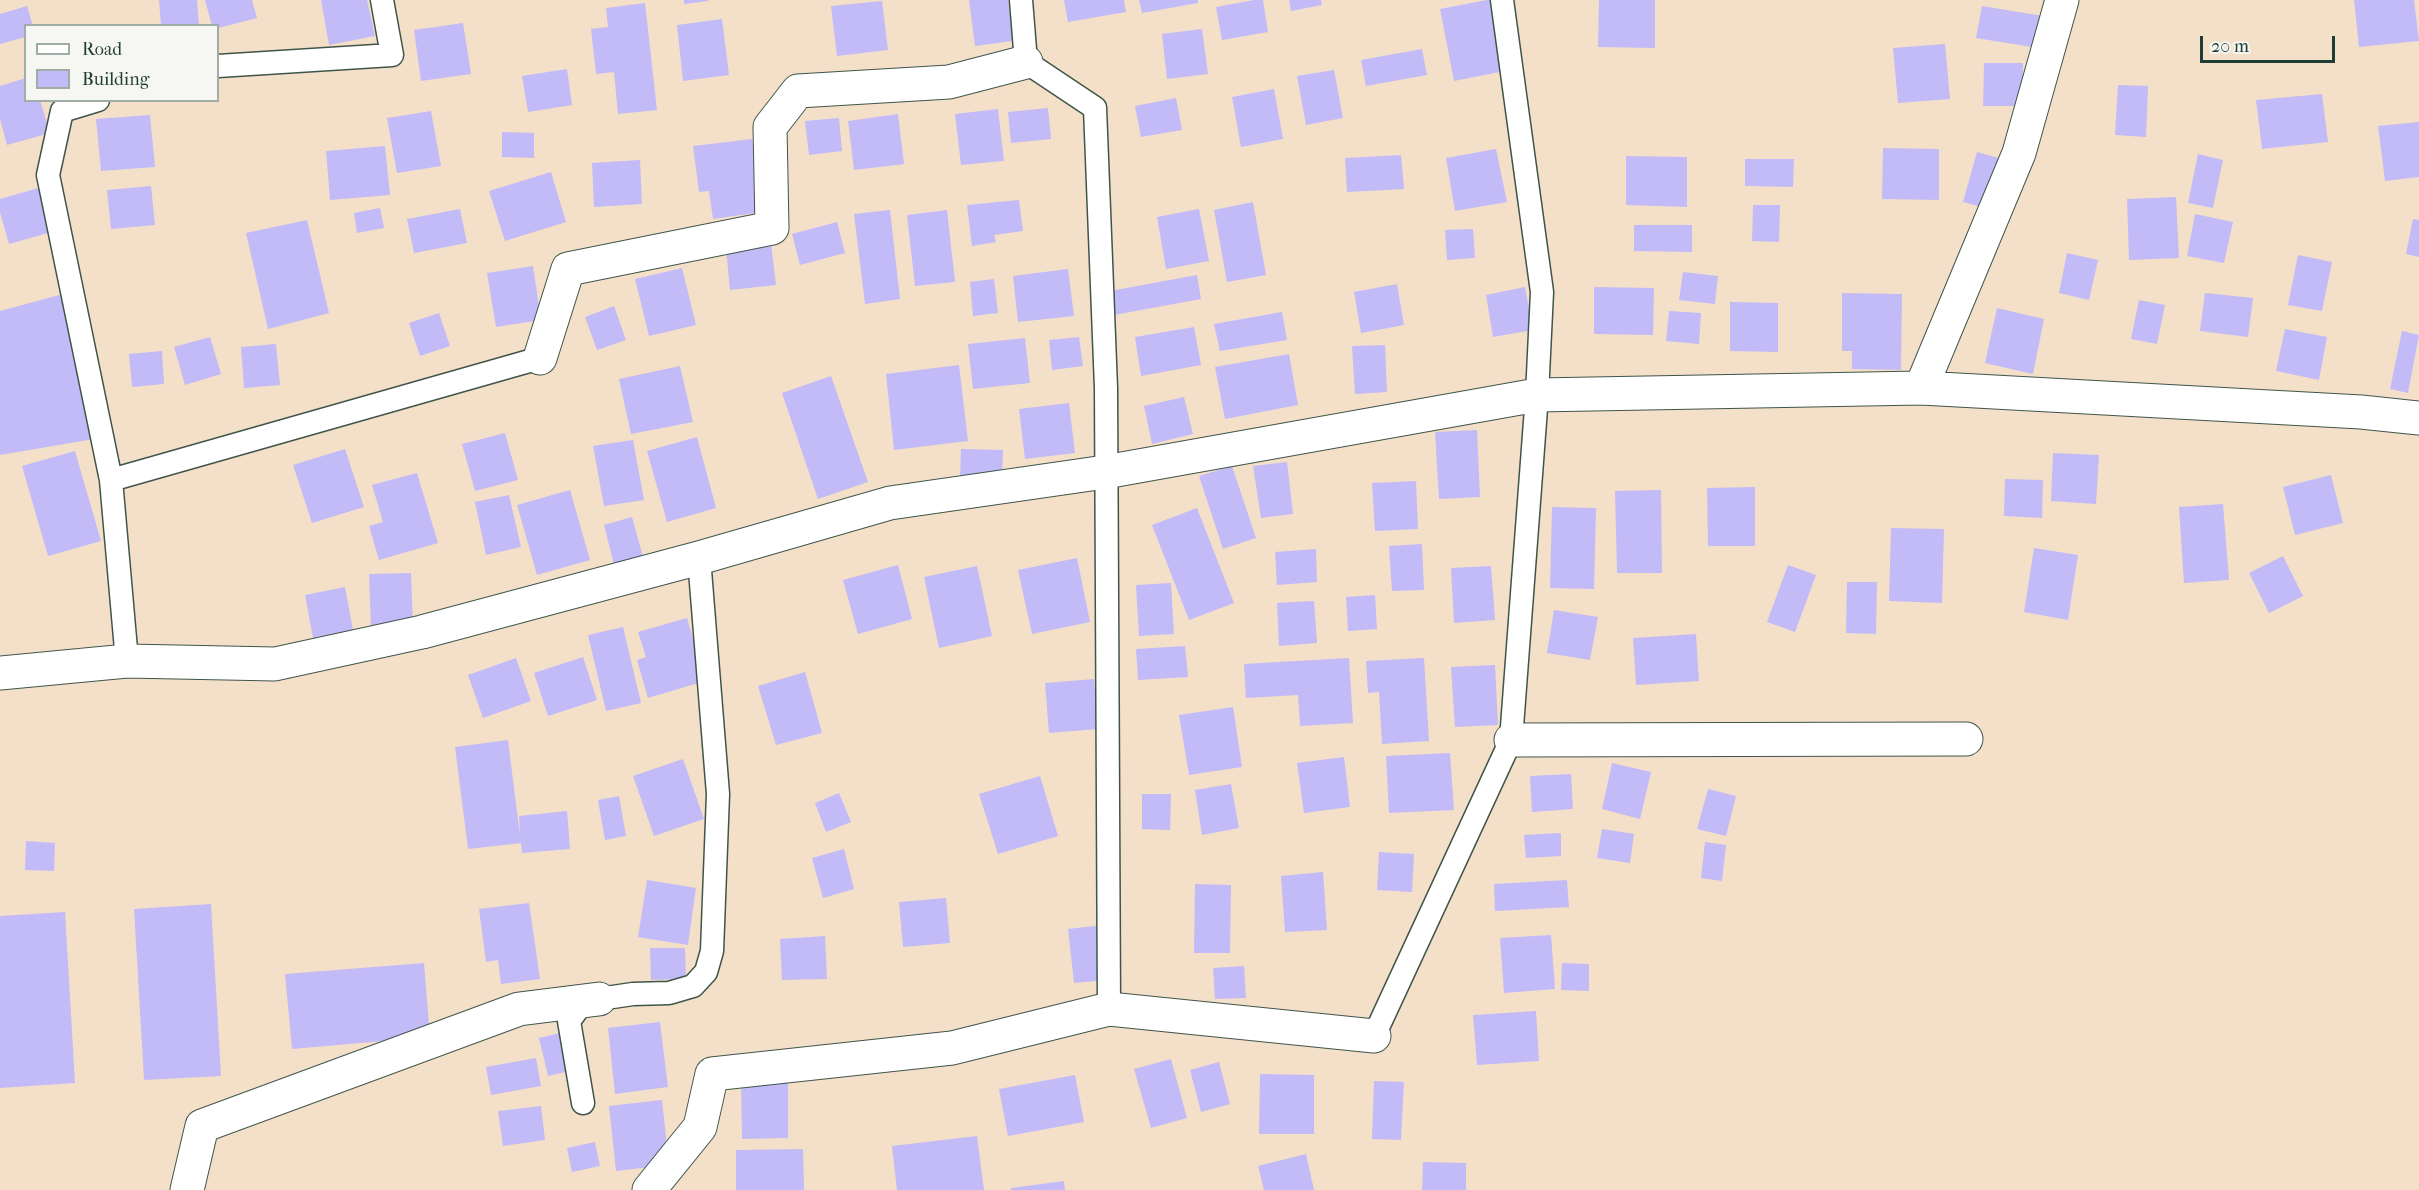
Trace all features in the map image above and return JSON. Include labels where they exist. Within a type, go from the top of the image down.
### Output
[{"type":"street","points":[[1921,388],[2019,153],[2062,0]]},
{"type":"street","points":[[540,358],[568,269],[772,228],[770,127],[798,91],[949,82],[1026,62]]},
{"type":"street","points":[[0,674],[127,661],[275,664],[423,632],[699,558],[890,503],[1106,472],[1537,395],[1921,388],[2361,412],[2419,418]]},
{"type":"street","points":[[1511,740],[1966,739]]},
{"type":"street","points":[[187,1190],[202,1126],[519,1009],[599,999]]},
{"type":"street","points":[[649,1190],[700,1127],[712,1074],[952,1048],[1109,1009],[1374,1036]]},
{"type":"lane","points":[[219,66],[392,56],[382,0]]},
{"type":"lane","points":[[1022,0],[1026,62],[1095,108],[1105,376],[1109,1009]]},
{"type":"lane","points":[[1374,1036],[1511,740],[1537,395],[1542,292],[1502,0]]},
{"type":"lane","points":[[91,102],[62,111],[48,175],[111,480],[127,661]]},
{"type":"lane","points":[[111,480],[540,358]]},
{"type":"lane","points":[[582,1103],[569,1021],[582,1005],[599,999],[633,994],[669,993],[693,987],[706,972],[712,951],[718,794],[699,558]]},
{"type":"building","points":[[159,0],[197,0],[199,24],[161,24]]},
{"type":"building","points":[[205,0],[252,0],[257,18],[219,28],[219,24],[211,24]]},
{"type":"building","points":[[321,0],[367,0],[375,36],[329,45]]},
{"type":"building","points":[[684,0],[708,0],[708,1],[684,4]]},
{"type":"building","points":[[969,0],[1008,0],[1013,41],[975,46]]},
{"type":"building","points":[[1064,0],[1124,0],[1126,12],[1068,22]]},
{"type":"building","points":[[1139,0],[1198,0],[1198,3],[1142,13]]},
{"type":"building","points":[[1263,0],[1268,32],[1222,40],[1216,7]]},
{"type":"building","points":[[1289,0],[1321,0],[1322,5],[1291,11]]},
{"type":"building","points":[[1492,0],[1505,71],[1454,81],[1440,9]]},
{"type":"building","points":[[1599,0],[1655,0],[1655,48],[1598,47]]},
{"type":"building","points":[[2354,0],[2414,0],[2419,41],[2359,47]]},
{"type":"building","points":[[882,1],[888,50],[837,56],[831,6]]},
{"type":"building","points":[[645,3],[657,110],[618,114],[614,72],[596,74],[591,29],[608,27],[606,8]]},
{"type":"building","points":[[27,6],[32,24],[24,24],[24,38],[0,44],[0,14]]},
{"type":"building","points":[[1982,6],[2043,16],[2038,48],[1976,38]]},
{"type":"building","points":[[722,19],[729,75],[683,81],[677,25]]},
{"type":"building","points":[[463,23],[471,74],[421,81],[414,30]]},
{"type":"building","points":[[1202,29],[1208,74],[1167,79],[1162,34]]},
{"type":"building","points":[[1945,44],[1950,99],[1898,103],[1893,48]]},
{"type":"building","points":[[1422,49],[1427,75],[1366,86],[1361,60]]},
{"type":"building","points":[[1984,63],[2023,63],[2023,106],[1983,106]]},
{"type":"building","points":[[567,69],[572,105],[528,112],[522,76]]},
{"type":"building","points":[[1334,70],[1343,118],[1306,125],[1297,76]]},
{"type":"building","points":[[24,79],[24,102],[41,102],[50,133],[7,145],[0,119],[0,86]]},
{"type":"building","points":[[2118,85],[2148,86],[2146,137],[2115,135]]},
{"type":"building","points":[[1274,89],[1283,139],[1241,147],[1232,97]]},
{"type":"building","points":[[2322,94],[2328,142],[2262,149],[2256,100]]},
{"type":"building","points":[[1176,98],[1182,130],[1141,137],[1135,106]]},
{"type":"building","points":[[1048,108],[1051,139],[1011,143],[1008,112]]},
{"type":"building","points":[[998,109],[1004,161],[961,165],[955,114]]},
{"type":"building","points":[[431,111],[441,166],[397,173],[387,118]]},
{"type":"building","points":[[898,114],[904,164],[854,170],[848,121]]},
{"type":"building","points":[[150,115],[155,167],[101,171],[96,119]]},
{"type":"building","points":[[839,118],[842,151],[809,155],[805,121]]},
{"type":"building","points":[[2419,122],[2419,177],[2385,181],[2378,126]]},
{"type":"building","points":[[502,132],[534,133],[534,158],[502,157]]},
{"type":"building","points":[[752,139],[762,212],[713,219],[709,191],[699,192],[693,146]]},
{"type":"building","points":[[385,146],[390,195],[330,200],[326,151]]},
{"type":"building","points":[[1883,148],[1939,149],[1939,200],[1882,199]]},
{"type":"building","points":[[1496,149],[1507,202],[1455,211],[1446,158]]},
{"type":"building","points":[[1977,152],[2002,159],[1989,209],[1963,202]]},
{"type":"building","points":[[2198,154],[2223,160],[2213,208],[2188,203]]},
{"type":"building","points":[[1401,155],[1404,189],[1347,192],[1345,158]]},
{"type":"building","points":[[1626,156],[1687,157],[1687,207],[1626,205]]},
{"type":"building","points":[[1745,159],[1794,159],[1793,187],[1745,186]]},
{"type":"building","points":[[640,160],[642,204],[594,207],[592,163]]},
{"type":"building","points":[[551,172],[566,222],[505,241],[489,191]]},
{"type":"building","points":[[151,186],[155,225],[111,229],[107,190]]},
{"type":"building","points":[[42,187],[55,231],[9,244],[0,212],[0,199]]},
{"type":"building","points":[[2176,197],[2179,258],[2129,260],[2127,199]]},
{"type":"building","points":[[1019,200],[1023,231],[994,235],[996,242],[972,246],[967,205]]},
{"type":"building","points":[[1253,202],[1266,275],[1227,282],[1214,210]]},
{"type":"building","points":[[1753,205],[1780,205],[1779,242],[1752,241]]},
{"type":"building","points":[[380,208],[384,228],[357,233],[354,213]]},
{"type":"building","points":[[460,209],[467,243],[414,253],[407,219]]},
{"type":"building","points":[[1199,209],[1209,261],[1166,269],[1157,217]]},
{"type":"building","points":[[890,210],[900,299],[865,304],[854,214]]},
{"type":"building","points":[[947,210],[955,282],[915,286],[907,215]]},
{"type":"building","points":[[2195,214],[2233,222],[2224,263],[2187,256]]},
{"type":"building","points":[[2413,219],[2419,220],[2419,257],[2406,254]]},
{"type":"building","points":[[307,220],[329,313],[268,329],[246,233]]},
{"type":"building","points":[[837,222],[845,253],[800,265],[792,234]]},
{"type":"building","points":[[1634,225],[1692,225],[1692,252],[1634,251]]},
{"type":"building","points":[[1473,229],[1475,258],[1447,260],[1445,230]]},
{"type":"building","points":[[771,243],[776,285],[730,290],[726,248]]},
{"type":"building","points":[[2067,253],[2098,260],[2089,300],[2059,293]]},
{"type":"building","points":[[2298,255],[2332,262],[2322,311],[2288,305]]},
{"type":"building","points":[[533,266],[541,320],[496,327],[487,273]]},
{"type":"building","points":[[682,268],[696,325],[649,336],[635,279]]},
{"type":"building","points":[[1068,269],[1074,316],[1018,322],[1013,276]]},
{"type":"building","points":[[1683,272],[1718,276],[1715,304],[1679,300]]},
{"type":"building","points":[[1197,275],[1201,299],[1114,315],[1110,291]]},
{"type":"building","points":[[994,279],[998,313],[973,316],[970,282]]},
{"type":"building","points":[[1397,284],[1404,325],[1361,333],[1354,292]]},
{"type":"building","points":[[1525,287],[1533,330],[1493,337],[1486,295]]},
{"type":"building","points":[[1594,287],[1654,288],[1653,335],[1594,334]]},
{"type":"building","points":[[67,293],[100,438],[0,455],[0,311]]},
{"type":"building","points":[[1842,293],[1902,294],[1901,370],[1852,369],[1852,351],[1842,351]]},
{"type":"building","points":[[2205,293],[2253,298],[2248,337],[2200,331]]},
{"type":"building","points":[[2139,300],[2165,305],[2157,344],[2131,339]]},
{"type":"building","points":[[1730,302],[1778,303],[1778,352],[1730,351]]},
{"type":"building","points":[[614,306],[626,340],[597,350],[585,317]]},
{"type":"building","points":[[1997,308],[2044,319],[2033,374],[1985,363]]},
{"type":"building","points":[[1669,311],[1701,313],[1699,344],[1666,341]]},
{"type":"building","points":[[1282,312],[1287,340],[1220,351],[1214,324]]},
{"type":"building","points":[[439,313],[450,346],[420,356],[409,323]]},
{"type":"building","points":[[1194,327],[1201,365],[1141,376],[1135,337]]},
{"type":"building","points":[[2285,329],[2327,337],[2319,380],[2276,371]]},
{"type":"building","points":[[2402,331],[2419,335],[2408,393],[2390,389]]},
{"type":"building","points":[[210,337],[221,374],[185,385],[174,347]]},
{"type":"building","points":[[1079,337],[1083,366],[1052,370],[1049,340]]},
{"type":"building","points":[[1025,338],[1030,383],[973,389],[968,344]]},
{"type":"building","points":[[276,344],[280,385],[244,388],[241,347]]},
{"type":"building","points":[[1385,345],[1387,392],[1355,394],[1352,346]]},
{"type":"building","points":[[162,351],[164,384],[132,387],[129,354]]},
{"type":"building","points":[[1289,354],[1298,405],[1225,419],[1215,367]]},
{"type":"building","points":[[959,365],[968,441],[894,450],[886,374]]},
{"type":"building","points":[[680,366],[693,422],[631,434],[619,379]]},
{"type":"building","points":[[831,376],[868,482],[818,499],[782,393]]},
{"type":"building","points":[[1184,397],[1193,434],[1152,444],[1144,406]]},
{"type":"building","points":[[1069,403],[1075,453],[1025,459],[1019,409]]},
{"type":"building","points":[[1477,430],[1480,497],[1439,499],[1435,432]]},
{"type":"building","points":[[505,433],[518,480],[475,491],[462,444]]},
{"type":"building","points":[[697,437],[716,508],[667,522],[647,451]]},
{"type":"building","points":[[633,440],[644,500],[604,506],[593,446]]},
{"type":"building","points":[[345,449],[364,507],[312,523],[293,465]]},
{"type":"building","points":[[961,449],[1003,450],[1002,479],[960,478]]},
{"type":"building","points":[[75,451],[101,541],[48,556],[22,466]]},
{"type":"building","points":[[2053,453],[2099,455],[2096,504],[2051,501]]},
{"type":"building","points":[[1287,462],[1293,514],[1261,518],[1253,466]]},
{"type":"building","points":[[1232,466],[1256,538],[1223,549],[1199,476]]},
{"type":"building","points":[[417,473],[438,543],[379,560],[369,526],[383,522],[372,485]]},
{"type":"building","points":[[2331,475],[2343,523],[2295,535],[2283,487]]},
{"type":"building","points":[[2005,479],[2043,480],[2042,518],[2004,516]]},
{"type":"building","points":[[1416,481],[1418,529],[1375,531],[1372,483]]},
{"type":"building","points":[[1755,487],[1755,546],[1708,546],[1707,488]]},
{"type":"building","points":[[570,490],[590,560],[537,575],[517,505]]},
{"type":"building","points":[[1661,490],[1662,573],[1617,573],[1615,491]]},
{"type":"building","points":[[509,495],[521,547],[486,555],[475,502]]},
{"type":"building","points":[[2223,504],[2229,580],[2184,583],[2179,507]]},
{"type":"building","points":[[1552,507],[1596,508],[1594,589],[1550,588]]},
{"type":"building","points":[[1197,508],[1234,603],[1189,620],[1152,525]]},
{"type":"building","points":[[632,517],[643,557],[614,565],[604,525]]},
{"type":"building","points":[[1891,528],[1944,529],[1942,603],[1889,601]]},
{"type":"building","points":[[1422,544],[1424,590],[1392,591],[1389,546]]},
{"type":"building","points":[[2034,548],[2078,555],[2068,620],[2024,612]]},
{"type":"building","points":[[1316,549],[1317,582],[1277,585],[1275,552]]},
{"type":"building","points":[[2283,556],[2303,596],[2269,613],[2249,573]]},
{"type":"building","points":[[1077,558],[1090,622],[1032,634],[1018,570]]},
{"type":"building","points":[[898,565],[912,619],[858,634],[843,580]]},
{"type":"building","points":[[1788,565],[1816,575],[1795,632],[1767,622]]},
{"type":"building","points":[[977,566],[992,636],[939,648],[924,577]]},
{"type":"building","points":[[1491,566],[1495,620],[1454,623],[1451,568]]},
{"type":"building","points":[[411,573],[413,626],[371,627],[369,574]]},
{"type":"building","points":[[1847,582],[1877,582],[1876,634],[1846,633]]},
{"type":"building","points":[[1171,583],[1174,634],[1139,636],[1136,585]]},
{"type":"building","points":[[345,587],[353,630],[313,638],[305,595]]},
{"type":"building","points":[[1375,595],[1377,629],[1348,631],[1346,597]]},
{"type":"building","points":[[1314,601],[1317,643],[1279,646],[1277,603]]},
{"type":"building","points":[[1554,610],[1598,617],[1590,660],[1547,653]]},
{"type":"building","points":[[687,618],[705,681],[648,698],[637,660],[646,657],[638,632]]},
{"type":"building","points":[[623,627],[641,703],[606,711],[588,635]]},
{"type":"building","points":[[1696,634],[1699,681],[1636,685],[1633,638]]},
{"type":"building","points":[[1185,646],[1188,677],[1138,680],[1136,649]]},
{"type":"building","points":[[583,657],[597,700],[548,716],[534,673]]},
{"type":"building","points":[[516,658],[531,701],[483,718],[468,675]]},
{"type":"building","points":[[1349,658],[1353,723],[1300,726],[1298,695],[1246,698],[1244,664]]},
{"type":"building","points":[[1424,658],[1429,741],[1382,744],[1379,692],[1368,693],[1366,661]]},
{"type":"building","points":[[1495,665],[1498,725],[1455,727],[1451,667]]},
{"type":"building","points":[[805,672],[822,733],[776,745],[758,686]]},
{"type":"building","points":[[1094,679],[1098,729],[1049,733],[1045,683]]},
{"type":"building","points":[[1233,707],[1242,767],[1189,775],[1179,715]]},
{"type":"building","points":[[508,740],[520,836],[519,816],[567,811],[570,849],[522,853],[521,843],[468,849],[455,747]]},
{"type":"building","points":[[1450,753],[1454,810],[1389,813],[1386,756]]},
{"type":"building","points":[[1344,757],[1350,807],[1304,813],[1297,763]]},
{"type":"building","points":[[683,759],[704,819],[654,836],[633,776]]},
{"type":"building","points":[[1612,763],[1651,772],[1640,819],[1602,809]]},
{"type":"building","points":[[1571,774],[1573,809],[1532,812],[1530,776]]},
{"type":"building","points":[[1040,776],[1058,836],[998,854],[979,794]]},
{"type":"building","points":[[1231,784],[1239,828],[1202,835],[1195,790]]},
{"type":"building","points":[[1708,789],[1736,796],[1726,836],[1697,829]]},
{"type":"building","points":[[839,793],[851,822],[826,832],[815,803]]},
{"type":"building","points":[[1142,794],[1171,794],[1170,830],[1142,829]]},
{"type":"building","points":[[619,796],[626,836],[605,840],[598,800]]},
{"type":"building","points":[[1602,829],[1634,834],[1630,863],[1597,858]]},
{"type":"building","points":[[1561,833],[1561,856],[1526,858],[1524,835]]},
{"type":"building","points":[[26,841],[55,843],[54,871],[25,870]]},
{"type":"building","points":[[1705,842],[1726,845],[1722,881],[1701,878]]},
{"type":"building","points":[[844,849],[854,889],[823,898],[812,858]]},
{"type":"building","points":[[1379,852],[1414,854],[1412,892],[1377,890]]},
{"type":"building","points":[[1323,872],[1327,930],[1285,932],[1281,876]]},
{"type":"building","points":[[647,880],[696,888],[688,945],[638,937]]},
{"type":"building","points":[[1567,880],[1569,907],[1495,911],[1494,884]]},
{"type":"building","points":[[1195,884],[1231,885],[1230,953],[1194,953]]},
{"type":"building","points":[[946,898],[950,943],[903,947],[899,902]]},
{"type":"building","points":[[529,903],[540,979],[501,984],[498,960],[486,962],[479,909]]},
{"type":"building","points":[[211,904],[221,1076],[144,1080],[134,909]]},
{"type":"building","points":[[65,912],[75,1083],[0,1088],[0,916]]},
{"type":"building","points":[[1103,925],[1107,980],[1074,983],[1068,929]]},
{"type":"building","points":[[1551,935],[1555,989],[1504,993],[1500,938]]},
{"type":"building","points":[[825,936],[827,979],[782,980],[780,939]]},
{"type":"building","points":[[650,948],[685,948],[686,979],[651,980]]},
{"type":"building","points":[[424,963],[430,1037],[292,1049],[285,974]]},
{"type":"building","points":[[1562,963],[1589,964],[1589,991],[1561,990]]},
{"type":"building","points":[[1244,966],[1246,998],[1215,999],[1213,968]]},
{"type":"building","points":[[1536,1011],[1539,1061],[1477,1065],[1473,1015]]},
{"type":"building","points":[[660,1022],[668,1087],[615,1094],[608,1028]]},
{"type":"building","points":[[560,1033],[570,1071],[548,1076],[539,1038]]},
{"type":"building","points":[[536,1058],[541,1086],[491,1095],[486,1067]]},
{"type":"building","points":[[1171,1059],[1187,1118],[1151,1128],[1134,1069]]},
{"type":"building","points":[[1219,1062],[1230,1104],[1201,1112],[1190,1070]]},
{"type":"building","points":[[1260,1074],[1314,1075],[1314,1134],[1259,1134]]},
{"type":"building","points":[[1075,1075],[1084,1122],[1008,1136],[999,1089]]},
{"type":"building","points":[[741,1077],[788,1077],[788,1138],[742,1139]]},
{"type":"building","points":[[1374,1081],[1404,1082],[1401,1140],[1372,1139]]},
{"type":"building","points":[[662,1100],[669,1165],[616,1171],[609,1106]]},
{"type":"building","points":[[541,1106],[545,1140],[503,1146],[498,1111]]},
{"type":"building","points":[[977,1136],[984,1190],[897,1190],[892,1146]]},
{"type":"building","points":[[595,1142],[600,1166],[572,1172],[567,1148]]},
{"type":"building","points":[[803,1149],[804,1190],[736,1190],[736,1150]]},
{"type":"building","points":[[1306,1154],[1314,1190],[1264,1190],[1258,1166]]},
{"type":"building","points":[[1423,1162],[1466,1163],[1466,1190],[1422,1190]]},
{"type":"building","points":[[1064,1181],[1065,1190],[1011,1190],[1011,1188]]}]
